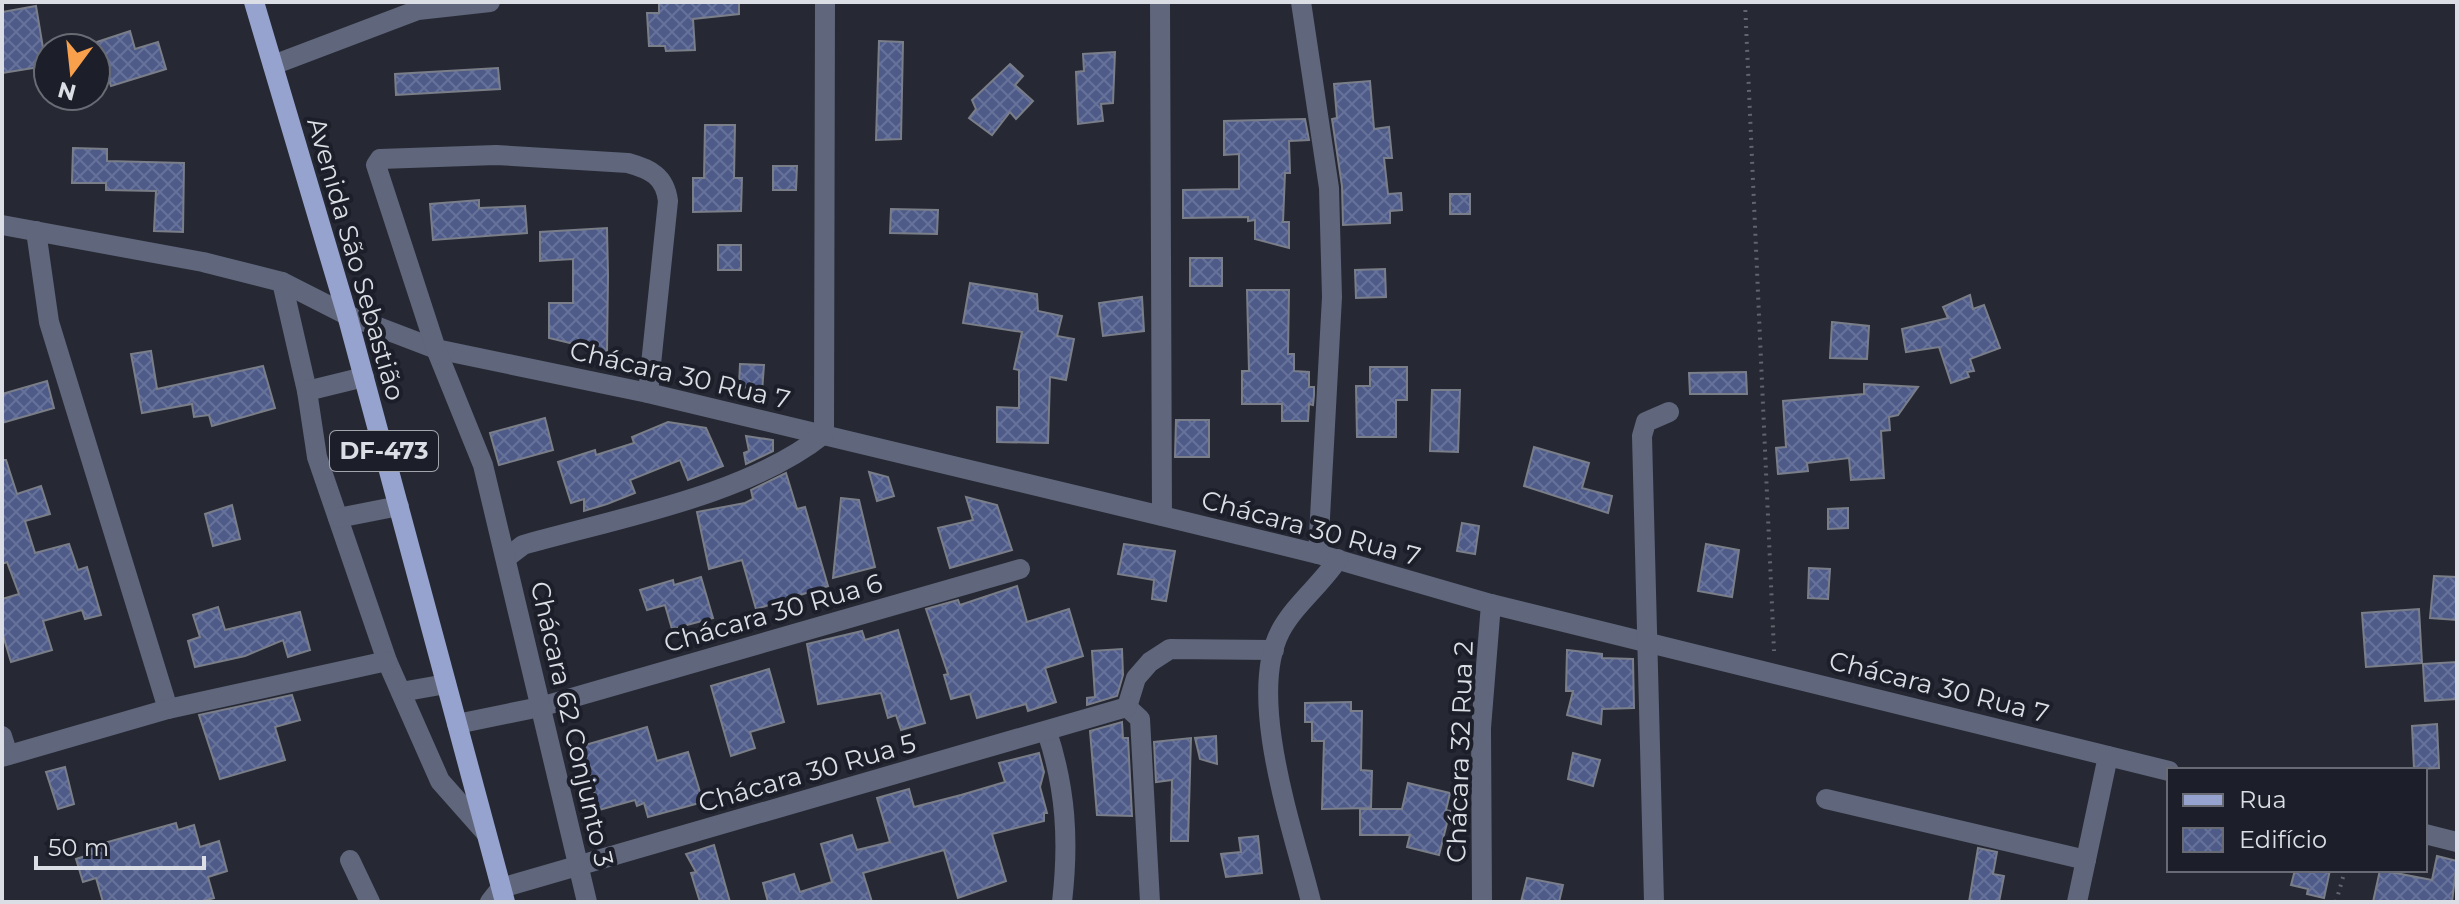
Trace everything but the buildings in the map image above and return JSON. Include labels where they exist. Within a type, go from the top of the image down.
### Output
[{"type":"main road","name":"Avenida São Sebastião","points":[[254,2],[364,377],[486,833],[498,897]]},
{"type":"street","points":[[273,65],[418,10],[490,2]]},
{"type":"street","points":[[648,393],[668,201],[666,187],[659,178],[647,168],[628,163],[496,155],[380,159],[376,165],[436,349],[483,465],[506,558],[523,545],[749,478],[795,457],[824,434],[825,2]]},
{"type":"street","points":[[1160,2],[1162,516]]},
{"type":"street","points":[[1301,2],[1329,188],[1332,297],[1328,557],[1281,631],[1274,650],[1268,705],[1278,773],[1311,902]]},
{"type":"street","name":"Chácara 30 Rua 7","points":[[2,225],[203,262],[282,282],[347,315],[436,349],[648,393],[1162,516],[1328,557],[1491,604],[2167,771]]},
{"type":"street","points":[[36,231],[49,322],[168,709]]},
{"type":"street","points":[[282,282],[307,391],[317,457],[387,661],[440,781],[486,833]]},
{"type":"street","points":[[307,391],[364,377]]},
{"type":"street","points":[[1654,902],[1642,436],[1646,422],[1669,412]]},
{"type":"street","points":[[338,518],[399,506]]},
{"type":"street","name":"Chácara 62 Conjunto 3","points":[[506,558],[587,902]]},
{"type":"street","name":"Chácara 30 Rua 6","points":[[457,724],[540,707],[1020,569]]},
{"type":"street","name":"Chácara 32 Rua 2","points":[[1482,902],[1481,728],[1491,604]]},
{"type":"street","points":[[1150,902],[1140,719],[1127,707],[1136,678],[1150,662],[1170,649],[1274,650]]},
{"type":"street","points":[[4,749],[387,661]]},
{"type":"street","points":[[401,692],[446,684]]},
{"type":"street","name":"Chácara 30 Rua 5","points":[[498,897],[578,866],[1127,707]]},
{"type":"street","points":[[1047,732],[1060,772],[1065,815],[1067,857],[1062,902]]},
{"type":"street","points":[[2077,902],[2108,756]]},
{"type":"street","points":[[1826,799],[2086,860]]},
{"type":"street","points":[[2427,834],[2457,842]]},
{"type":"street","points":[[350,860],[370,902]]},
{"type":"path","points":[[1745,2],[1775,674]]},
{"type":"path","points":[[2336,902],[2344,872]]}]
